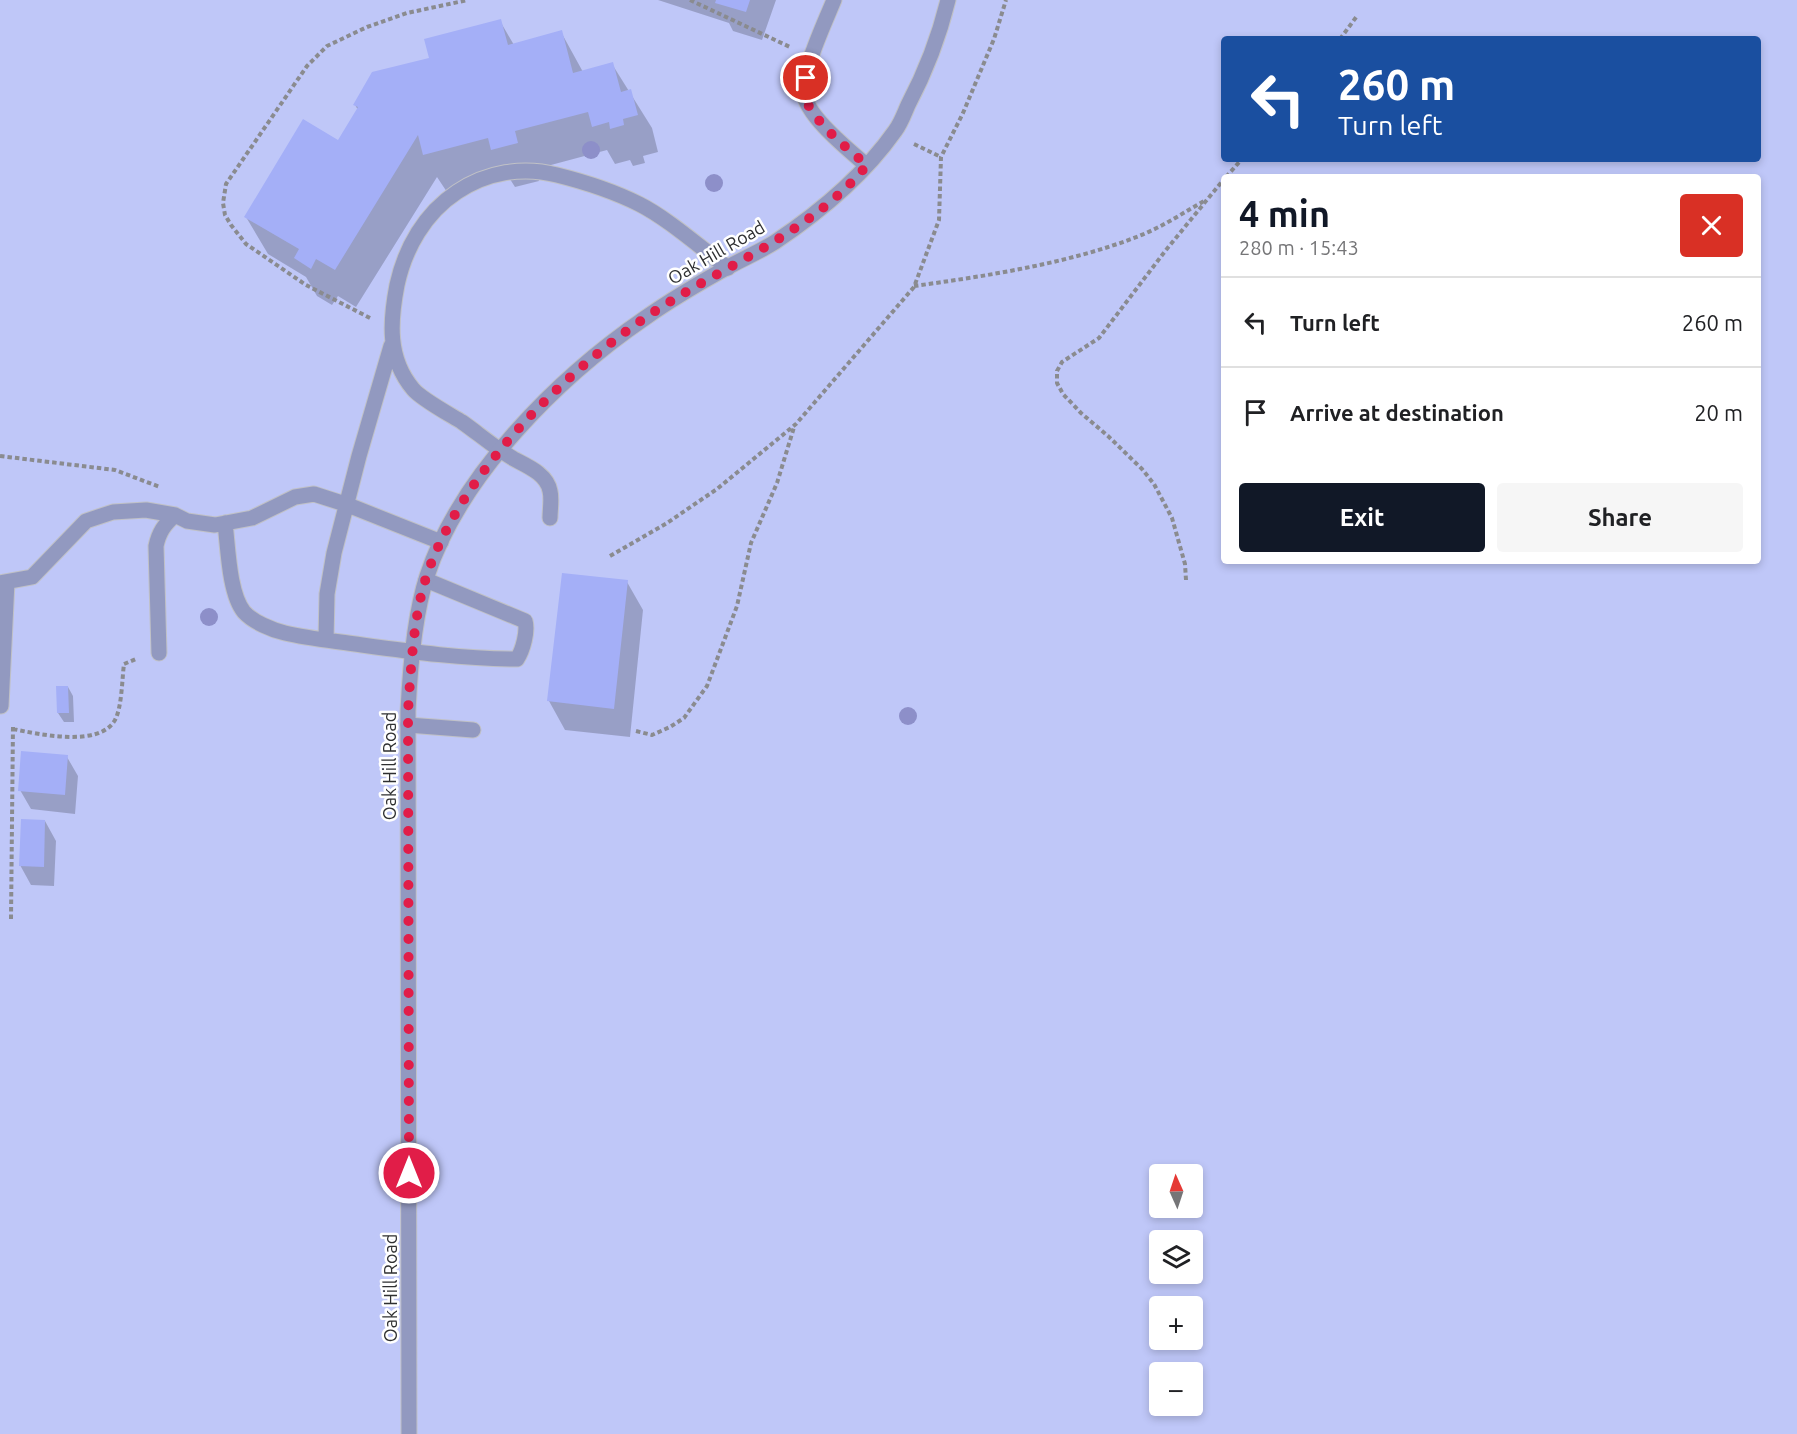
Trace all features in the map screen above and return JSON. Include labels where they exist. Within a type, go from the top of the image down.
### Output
[{"type":"street","points":[[834,0],[812,57],[804,92],[807,103],[824,127],[867,165]]},
{"type":"street","name":"Oak Hill Road","points":[[410,1434],[408,725],[413,652],[426,580],[441,542],[479,476],[543,403],[621,335],[677,297],[774,242],[829,203],[867,165],[896,130],[920,82],[939,34],[948,0]]},
{"type":"street","points":[[326,640],[327,594],[334,553],[391,346],[394,299],[400,270],[410,246],[434,210],[470,184],[487,177],[523,170],[554,174],[610,191],[640,204],[728,268]]},
{"type":"street","points":[[391,346],[413,390],[500,450],[539,473],[550,490],[550,518]]},
{"type":"street","points":[[1,706],[3,583],[32,578],[87,521],[113,512],[146,510],[175,515],[187,521],[215,525],[252,518],[296,497],[314,494],[441,542]]},
{"type":"street","points":[[159,653],[156,546],[164,525],[175,515]]},
{"type":"street","points":[[225,523],[233,582],[244,611],[254,620],[283,633],[326,640],[413,652],[517,658],[527,626],[525,621],[426,580]]},
{"type":"street","points":[[408,725],[473,730]]},
{"type":"path","points":[[392,328],[306,285],[246,244],[225,214],[223,194],[226,184],[307,66],[327,46],[359,30],[407,13],[468,0]]},
{"type":"path","points":[[690,0],[812,57]]},
{"type":"path","points":[[610,556],[667,523],[717,489],[796,424],[914,286],[939,220],[941,157],[963,113],[994,39],[1006,0]]},
{"type":"path","points":[[1342,36],[1357,16]]},
{"type":"path","points":[[1229,174],[1239,162]]},
{"type":"path","points":[[1186,580],[1185,564],[1172,518],[1154,484],[1108,435],[1081,413],[1063,394],[1057,383],[1057,371],[1062,362],[1099,338],[1221,183]]},
{"type":"path","points":[[914,286],[954,281],[1092,252],[1141,236],[1206,200]]},
{"type":"path","points":[[636,731],[652,735],[670,727],[684,718],[707,686],[737,606],[751,543],[777,483],[796,424]]},
{"type":"path","points":[[0,456],[116,470],[157,485],[172,498],[175,515]]},
{"type":"path","points":[[7,728],[34,734],[71,736],[93,735],[105,730],[116,718],[124,664],[159,653]]},
{"type":"path","points":[[1,706],[13,718],[14,729],[11,919]]},
{"type":"shaded area","points":[[0,0],[1797,0],[1797,1434],[0,1434]]},
{"type":"building","points":[[716,0],[750,0],[746,12],[715,3]]},
{"type":"building","points":[[501,19],[508,45],[562,30],[573,73],[613,62],[621,92],[631,89],[638,115],[623,119],[624,125],[610,129],[609,122],[592,127],[588,112],[515,131],[518,143],[491,150],[488,138],[423,155],[418,135],[335,270],[316,259],[311,269],[294,258],[299,249],[244,217],[303,119],[338,140],[358,107],[353,105],[372,72],[429,58],[424,39]]},
{"type":"building","points":[[562,573],[628,580],[614,709],[547,701]]},
{"type":"building","points":[[56,686],[68,686],[69,713],[57,713]]},
{"type":"building","points":[[21,751],[68,755],[65,795],[18,791]]},
{"type":"building","points":[[21,819],[45,820],[44,867],[19,866]]},
{"type":"route","points":[[409,1173],[408,711],[413,652],[428,573],[441,542],[479,476],[543,403],[621,335],[677,297],[774,242],[829,203],[867,165],[824,127],[807,103],[804,92],[806,78]]}]
